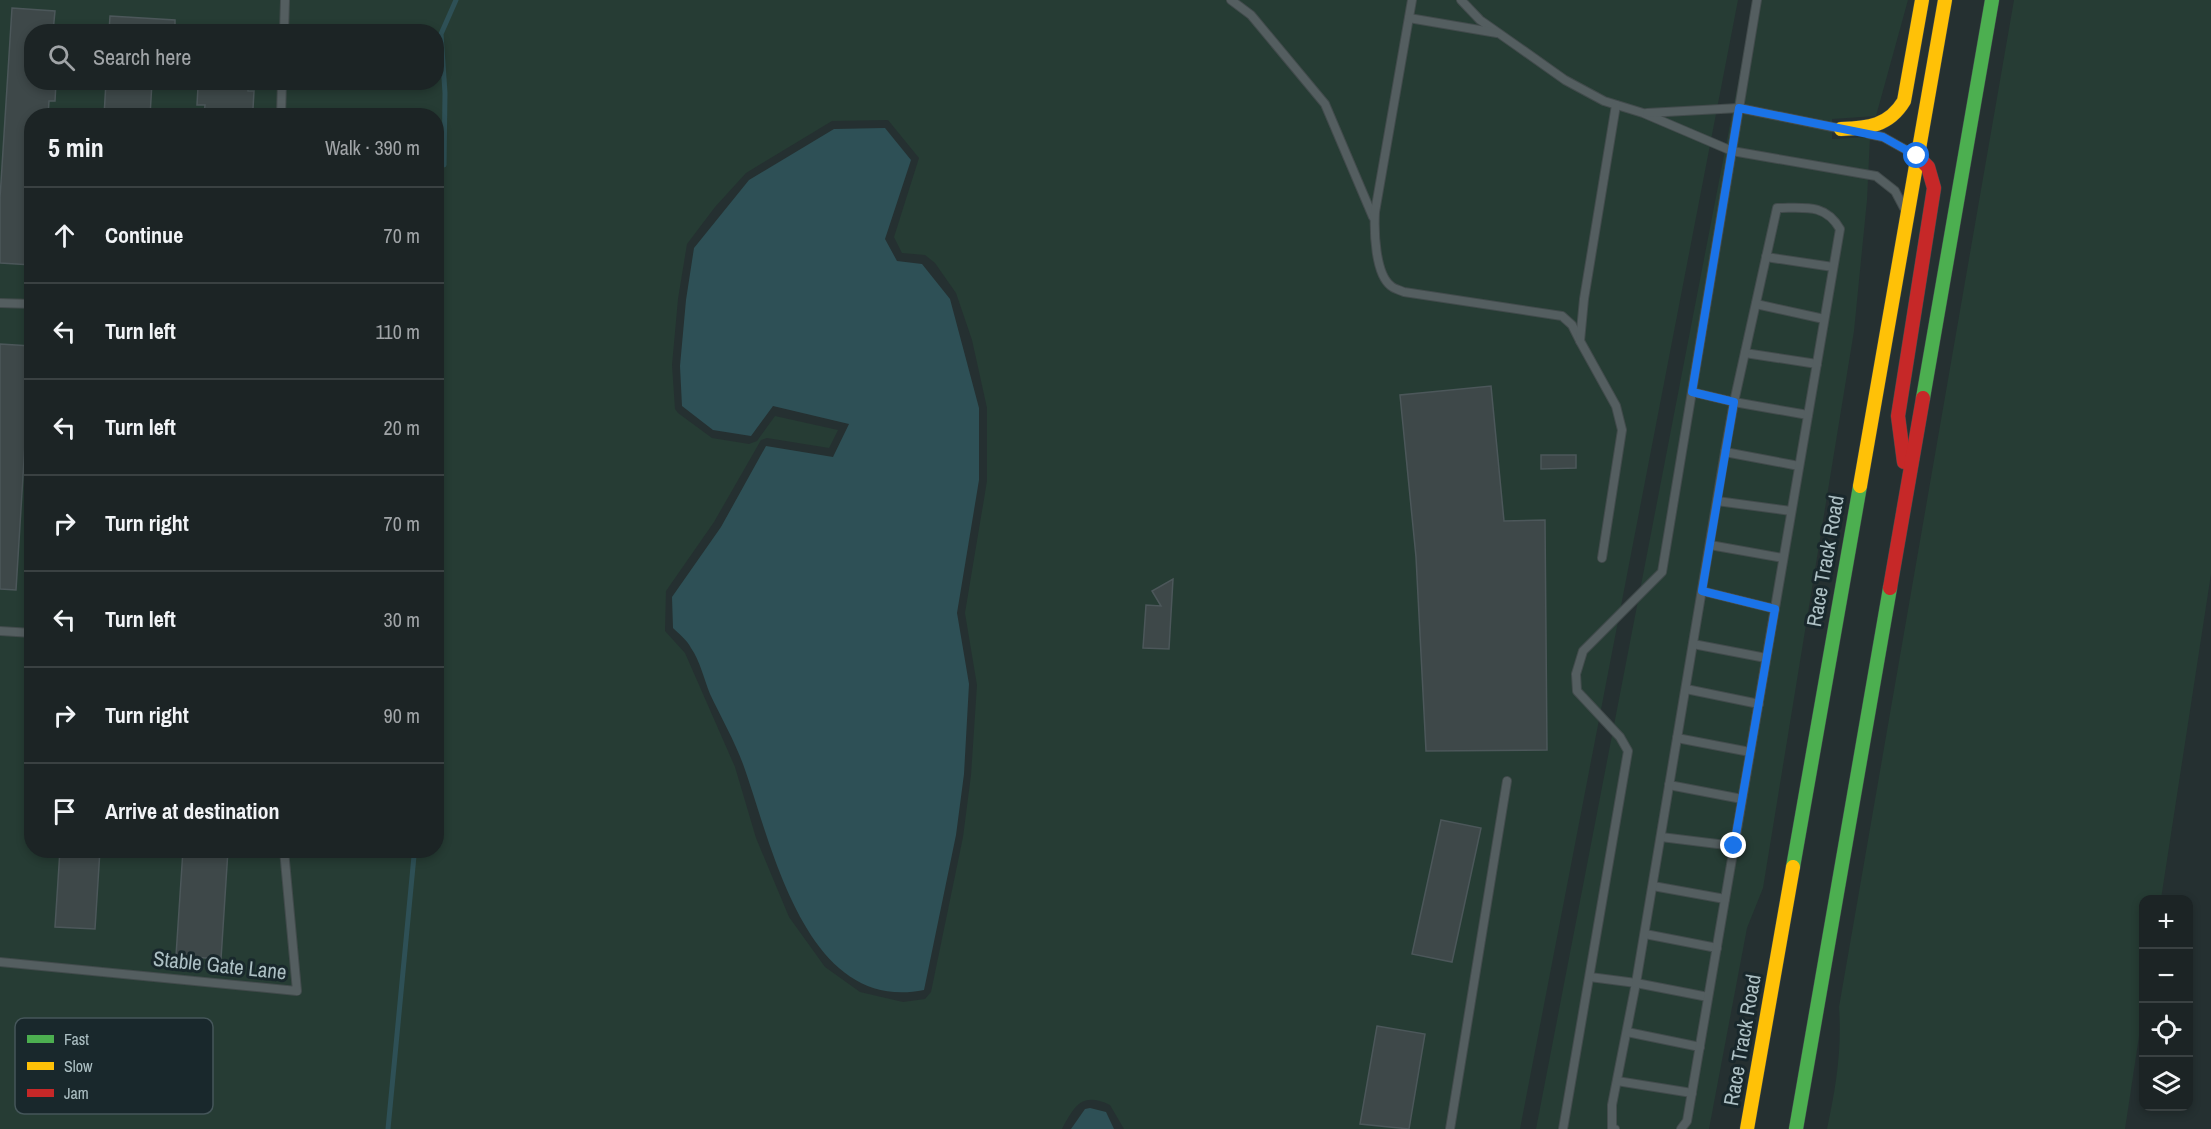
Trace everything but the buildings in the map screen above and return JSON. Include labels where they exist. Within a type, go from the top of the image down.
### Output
[{"type":"main road","points":[[1841,129],[1884,124],[1898,113],[1904,101],[1922,0]]},
{"type":"main road","name":"Race Track Road","points":[[1747,1129],[1945,0]]},
{"type":"main road","points":[[1796,1129],[1992,0]]},
{"type":"main road","points":[[1907,484],[1898,416],[1934,188],[1928,167],[1917,156]]},
{"type":"lane","points":[[284,24],[285,0]]},
{"type":"lane","points":[[1231,0],[1251,15],[1325,104],[1375,220]]},
{"type":"lane","points":[[1412,0],[1375,220],[1383,276],[1391,286],[1404,292],[1562,316],[1572,325],[1611,397],[1622,430],[1602,558]]},
{"type":"lane","points":[[1461,0],[1480,20],[1564,80],[1604,101],[1643,113],[1732,152],[1876,176],[1895,191],[1907,214]]},
{"type":"lane","points":[[1563,1129],[1628,751],[1620,737],[1577,691],[1576,674],[1583,651],[1662,572],[1757,0]]},
{"type":"lane","points":[[1409,18],[1500,34]]},
{"type":"lane","points":[[281,108],[282,90]]},
{"type":"lane","points":[[1580,341],[1584,298],[1616,105]]},
{"type":"lane","points":[[1643,113],[1739,108],[1883,137],[1917,156]]},
{"type":"lane","points":[[1615,1129],[1612,1128],[1612,1105],[1645,934],[1734,402],[1778,208],[1814,208],[1833,216],[1840,229],[1692,1093],[1687,1121],[1681,1129]]},
{"type":"lane","points":[[1766,257],[1833,267]]},
{"type":"lane","points":[[0,303],[24,304]]},
{"type":"lane","points":[[1756,304],[1824,319]]},
{"type":"lane","points":[[1745,353],[1817,364]]},
{"type":"lane","points":[[1692,392],[1808,415]]},
{"type":"lane","points":[[1725,452],[1799,466]]},
{"type":"lane","points":[[1717,501],[1791,511]]},
{"type":"lane","points":[[1710,544],[1783,558]]},
{"type":"lane","points":[[1702,591],[1775,609]]},
{"type":"lane","points":[[0,631],[24,632]]},
{"type":"lane","points":[[1693,644],[1766,658]]},
{"type":"lane","points":[[1686,689],[1758,704]]},
{"type":"lane","points":[[1677,738],[1750,752]]},
{"type":"lane","points":[[1450,1129],[1507,781]]},
{"type":"lane","points":[[1670,785],[1742,799]]},
{"type":"lane","points":[[1661,837],[1734,846]]},
{"type":"lane","name":"Stable Gate Lane","points":[[0,962],[297,991],[285,858]]},
{"type":"lane","points":[[1653,886],[1725,899]]},
{"type":"lane","points":[[1645,934],[1717,948]]},
{"type":"lane","points":[[1590,977],[1708,997]]},
{"type":"lane","points":[[1627,1032],[1700,1047]]},
{"type":"lane","points":[[1617,1081],[1692,1093]]},
{"type":"green space","points":[[0,0],[1738,0],[1520,1129],[1124,1129],[1110,1105],[1093,1100],[1080,1103],[1062,1129],[0,1129]],"holes":[[[888,120],[919,158],[894,237],[902,253],[925,255],[935,263],[956,293],[972,340],[987,408],[987,481],[965,613],[977,685],[971,775],[963,837],[931,992],[925,999],[903,1002],[860,992],[825,967],[789,917],[756,838],[735,767],[685,653],[665,631],[666,591],[714,522],[761,440],[767,438],[829,448],[838,430],[775,416],[757,441],[749,444],[712,438],[678,413],[675,409],[672,365],[678,299],[687,244],[715,207],[746,173],[832,121]]]},
{"type":"green space","points":[[1754,0],[1908,0],[1876,116],[1832,119],[1832,139],[1870,137],[1867,200],[1854,331],[1763,888],[1747,928],[1709,1129],[1536,1129]]},
{"type":"green space","points":[[2014,0],[2211,0],[2211,574],[2162,895],[2139,895],[2139,1036],[2125,1129],[1827,1129],[1838,1068],[1839,1007]]},
{"type":"water","points":[[885,128],[911,160],[885,239],[897,261],[922,264],[950,299],[979,408],[979,480],[957,613],[969,684],[964,774],[956,835],[924,990],[883,990],[850,976],[822,950],[800,916],[782,877],[743,764],[710,694],[697,659],[687,642],[673,628],[672,597],[721,527],[766,446],[833,457],[849,424],[773,406],[751,436],[713,430],[682,406],[680,366],[686,300],[694,248],[749,180],[834,129]]},
{"type":"water","points":[[1085,1109],[1106,1112],[1114,1129],[1071,1129]]},
{"type":"waterway","points":[[444,27],[456,0]]},
{"type":"waterway","points":[[444,78],[444,165]]},
{"type":"waterway","points":[[388,1129],[414,858]]},
{"type":"traffic: fast","points":[[1923,398],[1992,0]]},
{"type":"traffic: fast","points":[[1793,867],[1860,486]]},
{"type":"traffic: fast","points":[[1796,1129],[1890,588]]},
{"type":"traffic: slow","points":[[1841,129],[1860,128],[1885,121],[1904,101],[1922,0]]},
{"type":"traffic: slow","points":[[1860,486],[1945,0]]},
{"type":"traffic: slow","points":[[1747,1129],[1793,867]]},
{"type":"traffic: jam","points":[[1904,462],[1898,416],[1934,188],[1928,167],[1917,156]]},
{"type":"traffic: jam","points":[[1890,588],[1923,398]]},
{"type":"route","points":[[1734,846],[1775,609],[1702,591],[1734,402],[1692,392],[1739,108],[1883,137],[1917,156]]}]
